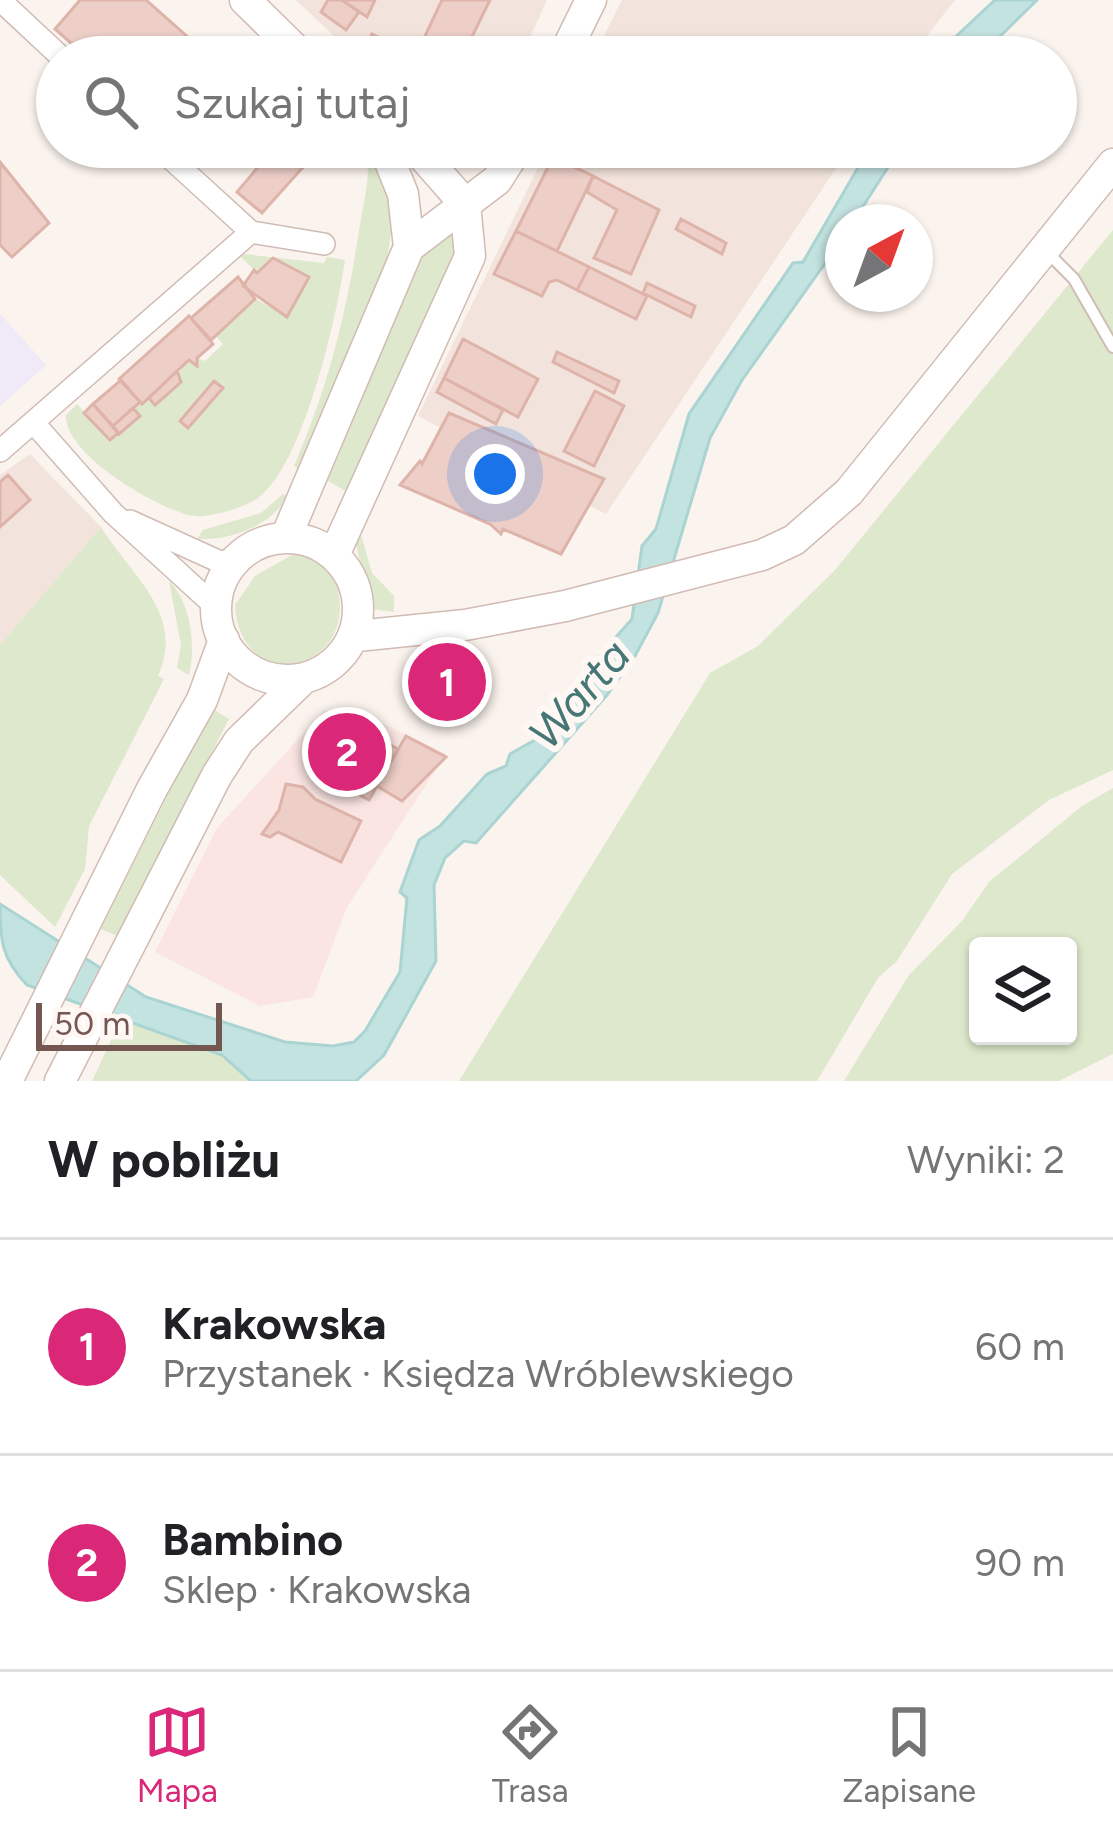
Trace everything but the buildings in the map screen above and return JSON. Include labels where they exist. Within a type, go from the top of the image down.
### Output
[{"type":"main road","points":[[245,0],[282,36]]},
{"type":"main road","points":[[573,36],[591,0]]},
{"type":"main road","points":[[356,636],[465,625],[565,606],[763,555],[794,540],[849,492],[1113,164]]},
{"type":"main road","points":[[286,537],[409,247],[403,194],[392,168]]},
{"type":"main road","points":[[334,555],[467,271],[465,204],[434,168]]},
{"type":"main road","points":[[409,247],[497,180],[505,168]]},
{"type":"main road","points":[[67,1067],[239,741],[302,679],[334,663],[356,636],[356,590],[334,555],[286,537],[261,543],[234,562],[216,607],[224,640],[234,656],[266,677],[302,679]]},
{"type":"main road","points":[[7,1081],[202,700],[224,640]]},
{"type":"street","points":[[0,0],[39,36]]},
{"type":"street","points":[[181,168],[250,232],[324,244]]},
{"type":"street","points":[[0,452],[250,232]]},
{"type":"street","points":[[33,422],[113,513],[216,607]]},
{"type":"street","points":[[113,513],[218,561],[234,562]]},
{"type":"lane","points":[[1044,250],[1074,279],[1113,347]]},
{"type":"shaded area","points":[[296,0],[547,0],[531,36],[334,36]]},
{"type":"shaded area","points":[[622,0],[955,0],[927,36],[604,36]]},
{"type":"shaded area","points":[[538,168],[836,168],[606,514],[418,416]]},
{"type":"shaded area","points":[[0,314],[46,365],[0,406]]},
{"type":"shaded area","points":[[30,454],[101,527],[0,645],[0,475]]},
{"type":"shaded area","points":[[349,707],[446,754],[347,907],[313,997],[260,1006],[155,952],[217,828],[324,711]]},
{"type":"green space","points":[[368,168],[381,168],[392,224],[387,261],[301,470],[294,466],[334,351]]},
{"type":"green space","points":[[455,223],[456,266],[347,492],[328,481],[420,257]]},
{"type":"green space","points":[[1113,230],[1113,770],[1049,800],[952,874],[897,961],[878,978],[817,1081],[459,1081],[710,673],[758,646],[835,570]]},
{"type":"green space","points":[[244,254],[324,263],[327,257],[345,260],[316,387],[275,480],[244,506],[188,515],[134,490],[95,462],[70,430],[66,415],[77,404],[111,440],[139,416],[133,408],[149,398],[155,404],[189,360],[197,366],[197,358],[205,361],[223,344],[216,336],[255,299],[288,316],[309,277],[273,259],[257,273],[241,257]]},
{"type":"green space","points":[[283,494],[288,496],[281,507],[260,523],[236,534],[197,539],[203,530],[261,513]]},
{"type":"green space","points":[[101,527],[160,615],[165,654],[158,676],[164,679],[89,826],[85,869],[55,927],[0,875],[0,645]]},
{"type":"green space","points":[[360,531],[372,573],[394,596],[394,612],[372,609],[354,537]]},
{"type":"green space","points":[[299,551],[332,571],[340,605],[335,632],[321,651],[301,662],[279,663],[258,655],[242,636],[235,605],[255,576]]},
{"type":"green space","points":[[169,581],[190,625],[189,675],[177,668],[181,645]]},
{"type":"green space","points":[[211,708],[229,719],[117,936],[101,929]]},
{"type":"green space","points":[[1113,788],[1113,1054],[1059,1081],[844,1081],[909,975],[962,921],[989,882],[1082,806]]},
{"type":"green space","points":[[121,1019],[222,1055],[251,1081],[92,1081]]},
{"type":"water","points":[[995,0],[1037,0],[1000,36],[956,36]]},
{"type":"water","points":[[858,168],[888,168],[865,204],[837,204]]},
{"type":"water","name":"Warta","points":[[825,224],[825,263],[742,380],[710,438],[658,613],[635,656],[607,695],[476,843],[464,841],[445,858],[434,885],[436,961],[384,1055],[356,1081],[251,1081],[222,1055],[27,985],[4,948],[0,904],[146,997],[285,1042],[333,1046],[354,1042],[400,972],[407,898],[400,892],[419,840],[440,826],[487,774],[506,766],[510,754],[542,736],[577,681],[632,619],[642,546],[656,529],[689,414],[793,263],[803,262]]},
{"type":"place","name":"Krakowska","points":[[447,682]]},
{"type":"place","name":"Bambino","points":[[347,752]]}]
